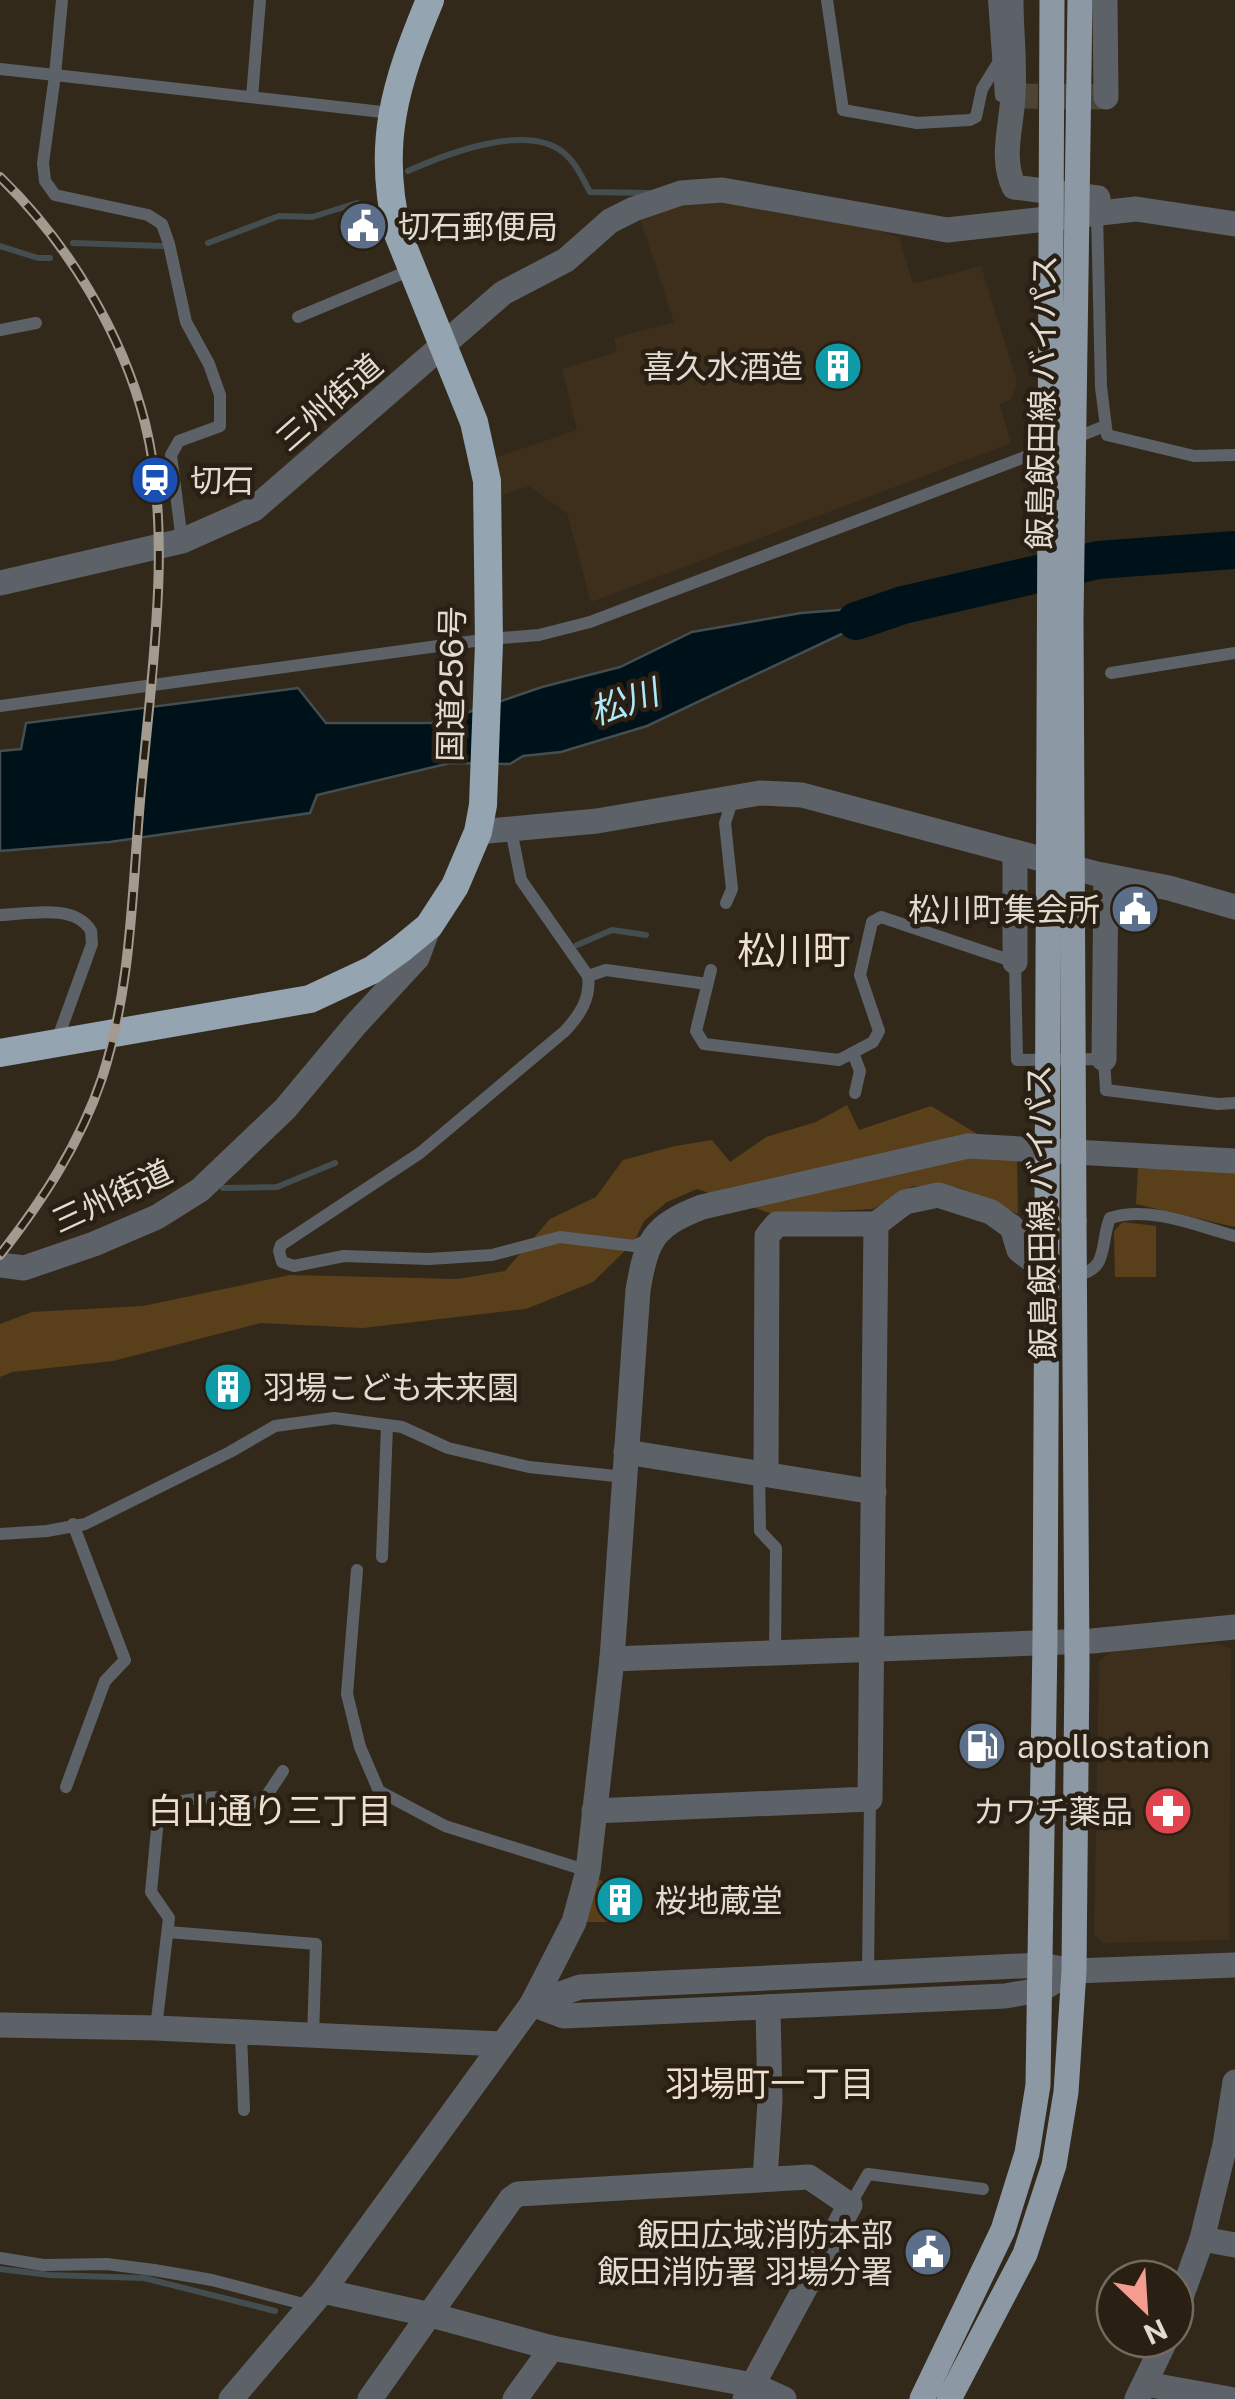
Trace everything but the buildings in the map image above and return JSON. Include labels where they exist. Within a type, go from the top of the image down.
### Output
[{"type":"highway","name":"国道256号","points":[[0,1052],[310,1000],[372,970],[429,926],[455,886],[480,818],[488,641],[487,482],[474,422],[410,270],[390,202],[387,137],[402,71],[430,0]]},
{"type":"main road","name":"飯島飯田線 バイパス","points":[[922,2399],[1002,2230],[1027,2153],[1038,2086],[1046,1642],[1052,0]]},
{"type":"main road","name":"飯島飯田線 バイパス","points":[[949,2399],[1025,2254],[1054,2165],[1066,2092],[1074,1971],[1077,1641],[1071,620],[1080,0]]},
{"type":"street","points":[[1011,0],[1013,96],[1006,161],[1014,187],[1098,197],[1101,211],[1136,210],[1235,224]]},
{"type":"street","points":[[1104,0],[1106,97]]},
{"type":"street","name":"三州街道","points":[[0,583],[182,541],[254,509],[503,293],[566,260],[610,221],[634,208],[681,193],[722,190],[948,230],[1101,211]]},
{"type":"street","points":[[480,818],[511,830],[640,816],[760,793],[802,794],[1235,907]]},
{"type":"street","points":[[1015,852],[1016,962]]},
{"type":"street","points":[[1104,1060],[1106,876]]},
{"type":"street","name":"三州街道","points":[[0,1265],[24,1268],[77,1251],[157,1217],[200,1190],[285,1109],[417,958],[429,926]]},
{"type":"street","points":[[230,2399],[317,2298],[532,2004],[574,1922],[588,1871],[612,1659],[638,1290],[650,1239],[672,1219],[702,1207],[968,1146],[1235,1160]]},
{"type":"street","points":[[762,1473],[771,1228],[777,1224],[876,1224],[906,1202],[938,1195],[991,1212],[1012,1227],[1019,1250],[1047,1272]]},
{"type":"street","points":[[594,1811],[870,1798],[876,1224]]},
{"type":"street","points":[[625,1464],[762,1473],[874,1492]]},
{"type":"street","points":[[612,1659],[1077,1641],[1235,1626]]},
{"type":"street","points":[[532,2004],[580,1987],[868,1974],[1040,1977],[1074,1971],[1235,1965]]},
{"type":"street","points":[[532,2004],[564,2016],[1004,1996],[1040,1977]]},
{"type":"street","points":[[765,2179],[770,2102],[768,2007]]},
{"type":"street","points":[[0,2025],[501,2044]]},
{"type":"street","points":[[1195,2259],[1226,2145],[1235,2082]]},
{"type":"street","points":[[370,2399],[518,2194],[809,2178],[850,2204],[749,2392]]},
{"type":"street","points":[[1202,2239],[1235,2245]]},
{"type":"street","points":[[317,2298],[431,2315],[552,2348],[784,2399]]},
{"type":"street","points":[[515,2399],[552,2348]]},
{"type":"street","points":[[1156,2359],[1141,2391],[1228,2399]]},
{"type":"lane","points":[[62,0],[43,163],[45,181],[55,195],[148,215],[162,224],[170,244],[186,322],[220,395],[220,426],[179,442],[170,456],[182,541]]},
{"type":"lane","points":[[252,97],[260,0]]},
{"type":"lane","points":[[827,0],[843,110],[917,124],[970,120],[976,117],[982,89],[998,63]]},
{"type":"lane","points":[[994,0],[1001,96]]},
{"type":"lane","points":[[0,69],[392,113]]},
{"type":"lane","points":[[1101,211],[1107,435],[1194,456],[1235,455]]},
{"type":"lane","points":[[298,317],[410,270]]},
{"type":"lane","points":[[0,330],[36,324]]},
{"type":"lane","points":[[0,706],[539,635],[590,622],[1105,426]]},
{"type":"lane","points":[[1111,673],[1235,653]]},
{"type":"lane","points":[[726,903],[732,888],[724,823],[733,798]]},
{"type":"lane","points":[[511,830],[521,880],[588,976],[590,987],[581,1014],[566,1031],[420,1152],[281,1245],[278,1251],[282,1262],[294,1266],[344,1256],[429,1259],[492,1255],[560,1238],[634,1246],[650,1239]]},
{"type":"lane","points":[[0,915],[61,913],[76,916],[91,931],[92,944],[56,1043]]},
{"type":"lane","points":[[588,976],[606,970],[709,977],[696,1031],[704,1044],[839,1060],[874,1042],[880,1032],[860,976],[872,922],[881,917],[1016,962],[1017,1060],[1104,1060],[1106,1090],[1235,1103]]},
{"type":"lane","points":[[854,1052],[860,1071],[855,1093]]},
{"type":"lane","points":[[1075,1276],[1091,1273],[1100,1263],[1110,1218],[1127,1212],[1235,1236]]},
{"type":"lane","points":[[0,1534],[85,1524],[275,1426],[334,1418],[402,1427],[448,1448],[529,1468],[625,1464]]},
{"type":"lane","points":[[382,1557],[387,1426]]},
{"type":"lane","points":[[762,1473],[760,1531],[776,1548],[775,1653]]},
{"type":"lane","points":[[66,1787],[105,1680],[125,1660],[73,1524]]},
{"type":"lane","points":[[356,1570],[347,1694],[360,1747],[379,1791],[445,1826],[588,1871]]},
{"type":"lane","points":[[156,2028],[169,1918],[151,1892],[159,1808],[180,1800],[220,1795],[261,1804],[283,1770]]},
{"type":"lane","points":[[868,1974],[870,1798]]},
{"type":"lane","points":[[168,1932],[316,1944],[313,2036]]},
{"type":"lane","points":[[241,2034],[244,2110]]},
{"type":"lane","points":[[850,2204],[868,2174],[983,2189]]},
{"type":"lane","points":[[0,2258],[43,2266],[106,2264],[154,2270],[317,2298]]},
{"type":"shaded area","points":[[714,199],[845,220],[899,237],[913,284],[981,266],[1017,382],[1012,398],[1000,405],[1011,443],[591,602],[567,513],[529,486],[499,496],[494,458],[577,430],[562,369],[617,352],[614,338],[674,322],[639,216],[683,202]]},
{"type":"shaded area","points":[[847,1105],[859,1130],[931,1106],[1017,1158],[1018,1214],[960,1188],[913,1186],[873,1209],[773,1214],[697,1189],[667,1202],[644,1221],[634,1242],[593,1282],[526,1309],[363,1328],[261,1323],[113,1361],[12,1372],[0,1377],[0,1324],[32,1312],[143,1306],[290,1275],[458,1279],[505,1271],[550,1219],[596,1197],[623,1160],[712,1140],[730,1162],[766,1137],[816,1122]]},
{"type":"shaded area","points":[[1138,1168],[1235,1172],[1235,1227],[1136,1204]]},
{"type":"shaded area","points":[[1123,1222],[1156,1226],[1156,1277],[1115,1277],[1114,1231]]},
{"type":"shaded area","points":[[1218,1644],[1231,1649],[1229,1940],[1104,1943],[1094,1934],[1099,1661],[1114,1649]]},
{"type":"shaded area","points":[[596,1878],[630,1893],[623,1922],[584,1922]]},
{"type":"water","points":[[903,605],[647,726],[561,752],[523,756],[510,764],[450,763],[317,795],[310,813],[110,842],[0,851],[0,751],[21,749],[26,723],[298,688],[326,723],[437,723],[542,687],[620,667],[692,632],[801,613]]},
{"type":"waterway","points":[[408,171],[486,144],[529,140],[564,153],[590,192],[648,193]]},
{"type":"waterway","points":[[208,243],[279,216],[312,217],[357,203]]},
{"type":"waterway","points":[[73,243],[162,246]]},
{"type":"waterway","points":[[0,246],[50,258]]},
{"type":"waterway","name":"松川","points":[[856,621],[903,605],[1098,560],[1235,550]]},
{"type":"waterway","points":[[577,945],[612,930],[646,935]]},
{"type":"waterway","points":[[223,1188],[277,1187],[335,1163]]},
{"type":"waterway","points":[[0,2269],[144,2278],[275,2311]]},
{"type":"tunnel","points":[[1013,96],[1101,97]]},
{"type":"railway","points":[[0,177],[25,202],[69,259],[122,355],[145,423],[154,467],[159,562],[129,941],[112,1044],[93,1102],[71,1149],[0,1255]]},
{"type":"place","name":"切石郵便局","points":[[363,226]]},
{"type":"place","name":"喜久水酒造","points":[[838,366]]},
{"type":"place","name":"切石","points":[[155,480]]},
{"type":"place","name":"松川町集会所","points":[[1135,909]]},
{"type":"place","name":"羽場こども未来園","points":[[228,1387]]},
{"type":"place","name":"apollostation","points":[[982,1746]]},
{"type":"place","name":"カワチ薬品","points":[[1168,1811]]},
{"type":"place","name":"桜地蔵堂","points":[[620,1900]]},
{"type":"place","name":"飯田広域消防本部 飯田消防署 羽場分署","points":[[928,2252]]},
{"type":"district","name":"松川町","points":[[794,950]]},
{"type":"district","name":"白山通り三丁目","points":[[270,1810]]},
{"type":"district","name":"羽場町一丁目","points":[[770,2083]]}]
